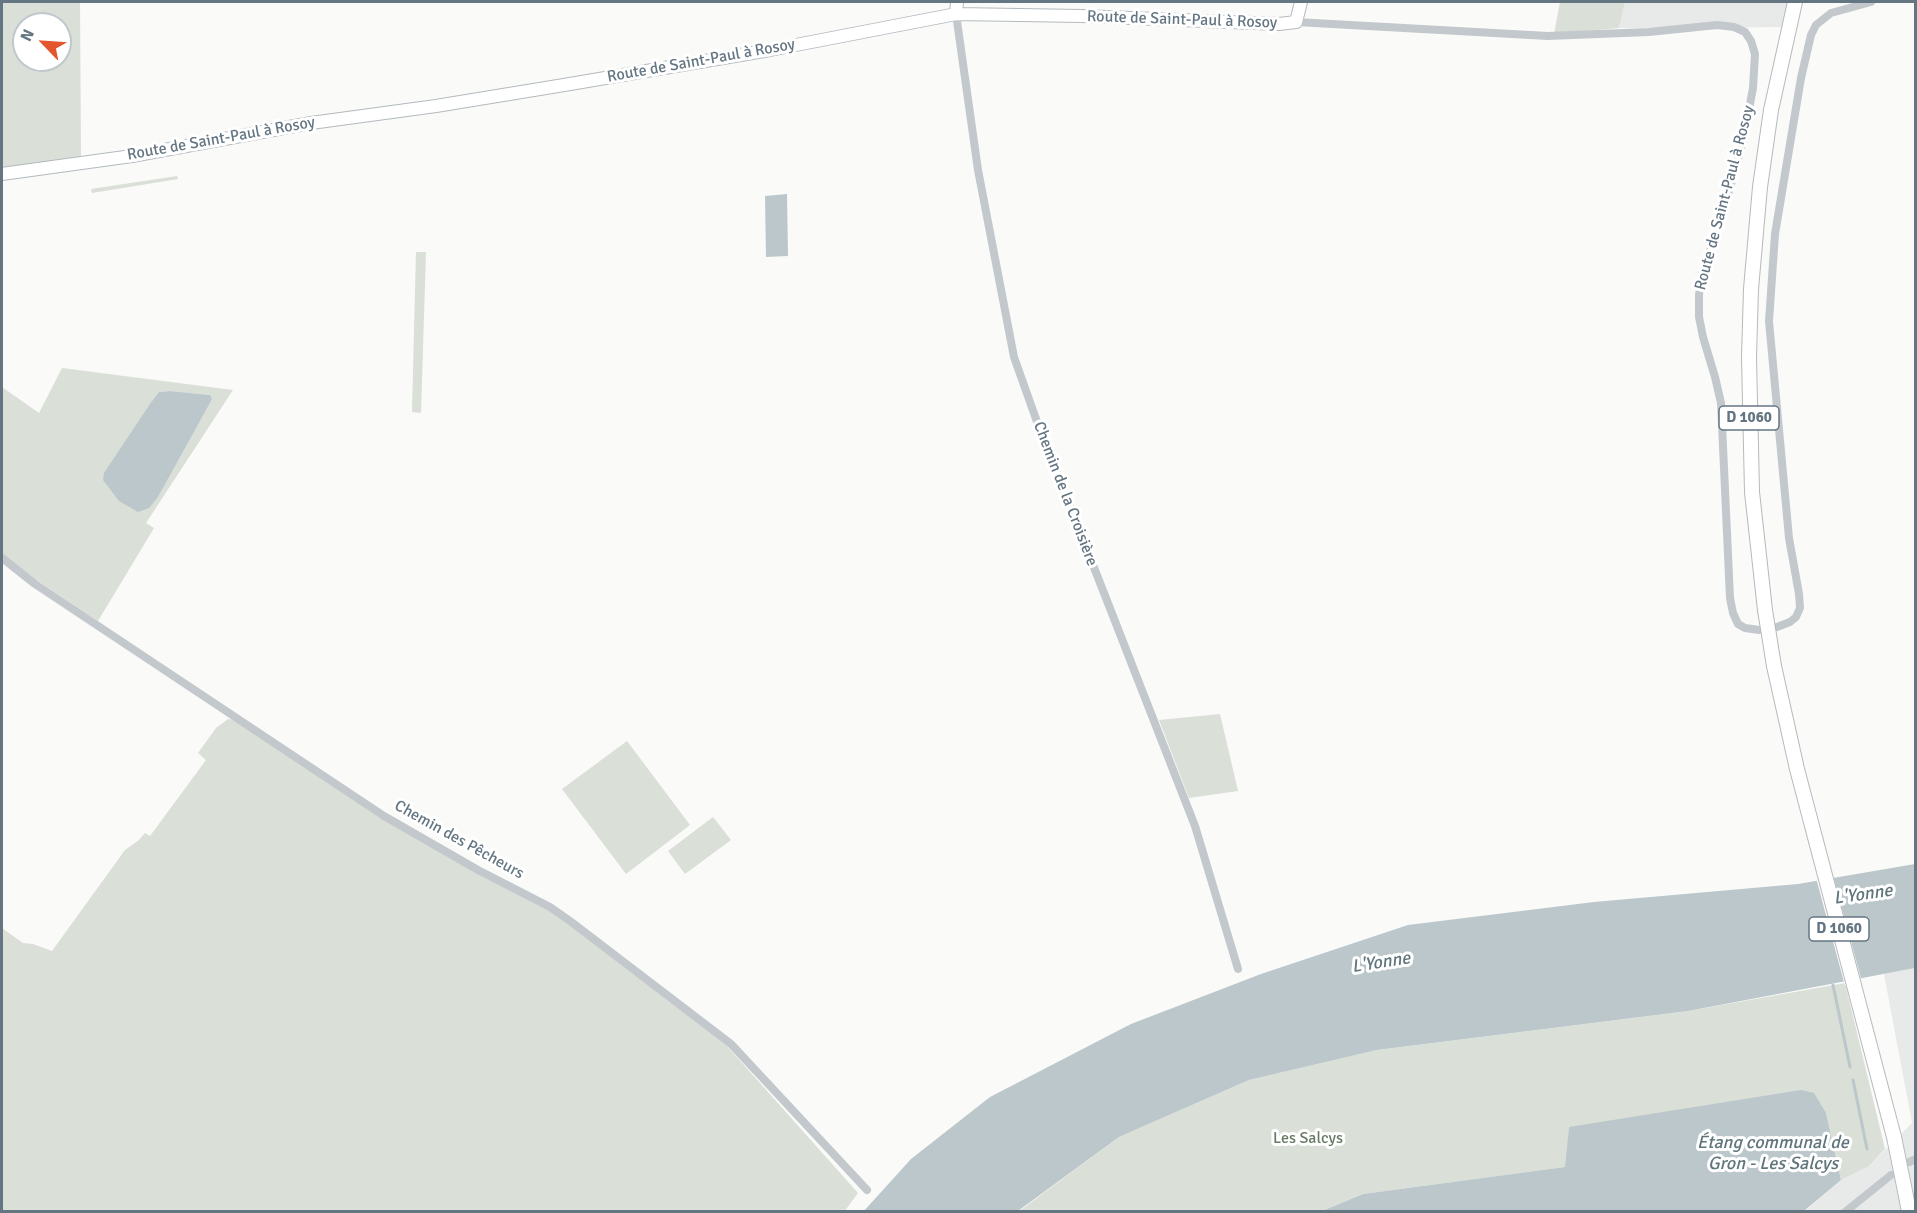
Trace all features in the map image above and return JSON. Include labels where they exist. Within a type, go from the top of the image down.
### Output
[{"type":"main road","name":"D 1060","points":[[1795,2],[1771,110],[1760,187],[1751,290],[1749,357],[1752,492],[1765,610],[1774,666],[1819,853],[1894,1137],[1909,1212]]},
{"type":"street","points":[[1296,21],[1301,2]]},
{"type":"street","points":[[1777,627],[1790,622],[1796,617],[1800,608],[1789,538],[1769,321],[1774,234],[1801,78],[1811,35],[1816,25],[1831,13],[1871,2]]},
{"type":"street","name":"Route de Saint-Paul à Rosoy","points":[[2,174],[132,156],[311,123],[436,106],[770,50],[956,8],[1279,24],[1296,21],[1548,36],[1649,32],[1718,25],[1734,27],[1746,32],[1751,41],[1755,54],[1754,88],[1743,141],[1722,216],[1702,274],[1699,317],[1702,337],[1715,377],[1720,403],[1730,598],[1738,624],[1745,628],[1759,630]]},
{"type":"street","name":"Chemin de la Croisière","points":[[956,8],[978,170],[1014,357],[1039,428],[1195,826],[1238,969]]},
{"type":"street","name":"Chemin des Pêcheurs","points":[[2,558],[35,584],[384,816],[478,870],[550,907],[570,921],[731,1044],[867,1190]]},
{"type":"street","points":[[1845,1212],[1891,1175]]},
{"type":"shaded area","points":[[1625,2],[1802,2],[1795,27],[1619,28]]},
{"type":"shaded area","points":[[1915,968],[1915,1211],[1804,1212],[1841,1180],[1869,1166],[1912,1123],[1884,974]]},
{"type":"green space","points":[[2,2],[80,2],[81,157],[2,169]]},
{"type":"green space","points":[[1560,2],[1625,2],[1619,28],[1554,34]]},
{"type":"green space","points":[[177,176],[178,179],[92,193],[91,189]]},
{"type":"green space","points":[[416,252],[426,252],[421,413],[412,412]]},
{"type":"green space","points":[[62,368],[233,390],[146,523],[154,528],[98,621],[2,554],[2,387],[39,413]],"holes":[[[159,392],[209,395],[211,399],[158,497],[152,401]]]},
{"type":"green space","points":[[1220,714],[1238,791],[1189,798],[1159,720]]},
{"type":"green space","points":[[228,719],[234,720],[383,819],[548,909],[727,1046],[858,1193],[844,1212],[2,1211],[2,928],[23,943],[52,951],[125,850],[145,833],[150,836],[206,760],[198,753],[216,728]]},
{"type":"green space","points":[[627,741],[690,825],[626,874],[562,789]]},
{"type":"green space","points":[[713,817],[731,840],[685,874],[668,851]]},
{"type":"green space","name":"Les Salcys","points":[[1845,983],[1885,1149],[1869,1166],[1841,1180],[1826,1113],[1569,1127],[1566,1167],[1363,1194],[1322,1211],[1018,1212],[1119,1137],[1249,1080],[1377,1050],[1688,1011]]},
{"type":"water","points":[[787,194],[788,256],[766,257],[765,196]]},
{"type":"water","points":[[159,392],[210,395],[212,399],[158,497],[149,508],[138,512],[119,501],[103,480],[104,473]]},
{"type":"water","name":"L'Yonne","points":[[1915,864],[1915,968],[1688,1011],[1377,1050],[1249,1080],[1119,1137],[1018,1211],[863,1212],[911,1159],[990,1097],[1131,1024],[1261,974],[1408,925],[1594,902],[1798,884]]},
{"type":"water","name":"Étang communal de Gron - Les Salcys","points":[[1801,1090],[1814,1093],[1826,1113],[1841,1180],[1804,1211],[1322,1211],[1363,1194],[1565,1167],[1569,1127]]},
{"type":"pier","points":[[1833,875],[1862,982],[1845,986],[1816,878]]},
{"type":"waterway","points":[[1833,985],[1850,1067]]},
{"type":"waterway","points":[[1853,1080],[1867,1149]]}]
